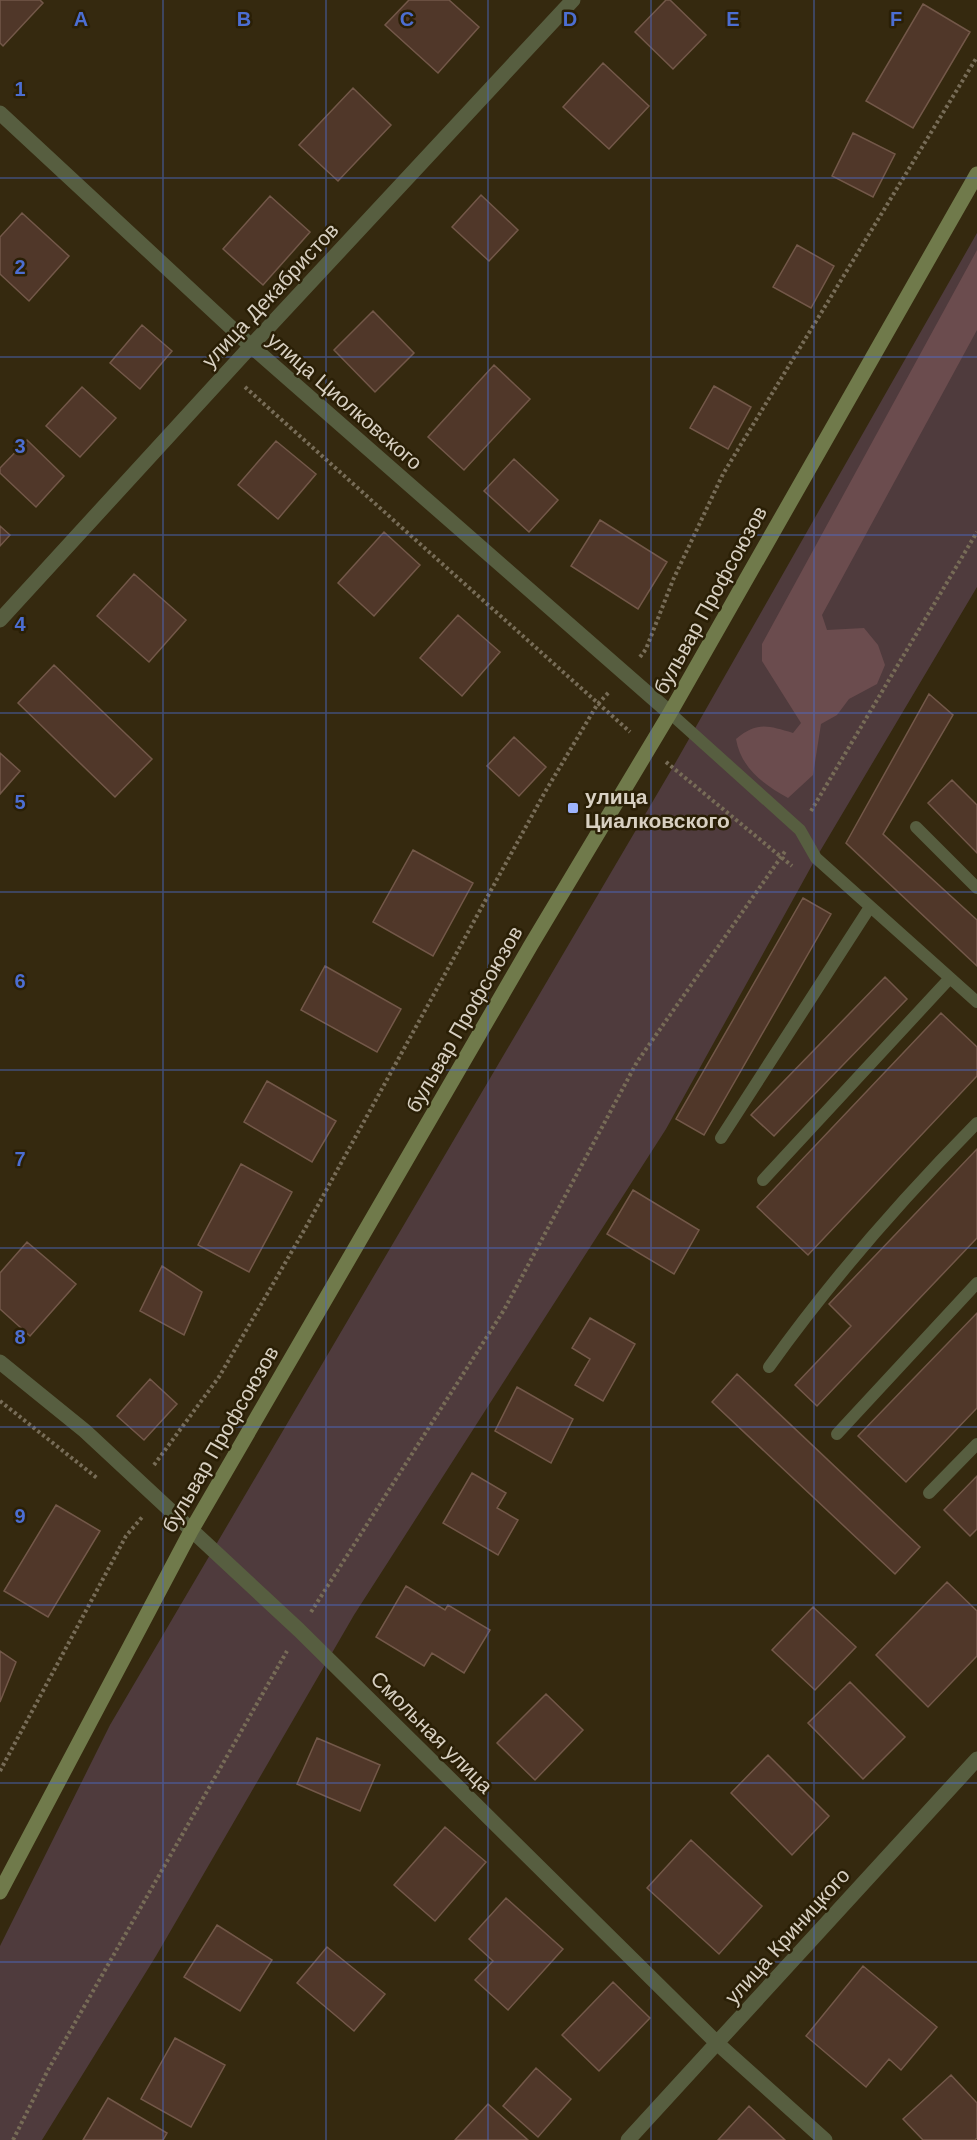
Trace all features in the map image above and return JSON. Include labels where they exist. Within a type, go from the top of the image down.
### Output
[{"type":"main road","name":"бульвар Профсоюзов","points":[[0,1892],[191,1531],[648,747],[670,713],[977,174]]},
{"type":"street","name":"улица Декабристов","points":[[0,620],[250,346],[573,0]]},
{"type":"street","name":"улица Циолковского","points":[[0,113],[250,346],[670,713]]},
{"type":"street","name":"Смольная улица","points":[[0,1362],[84,1431],[299,1630],[717,2044],[825,2140]]},
{"type":"street","name":"улица Криницкого","points":[[628,2140],[977,1759]]},
{"type":"lane","points":[[670,713],[800,830],[816,858],[977,1002]]},
{"type":"lane","points":[[916,826],[977,888]]},
{"type":"lane","points":[[721,1138],[870,906]]},
{"type":"lane","points":[[763,1180],[950,978]]},
{"type":"lane","points":[[769,1367],[820,1296],[941,1159],[977,1123]]},
{"type":"lane","points":[[837,1434],[977,1283]]},
{"type":"lane","points":[[929,1493],[977,1444]]},
{"type":"path","points":[[140,1484],[219,1377],[306,1227],[545,792],[597,705],[646,649],[673,580],[723,474],[977,57]]},
{"type":"path","points":[[228,371],[597,705],[798,870]]},
{"type":"path","points":[[13,2140],[48,2070],[299,1630],[504,1310],[637,1062],[800,830],[977,532]]},
{"type":"path","points":[[0,1771],[126,1536],[157,1500]]},
{"type":"shaded area","points":[[977,233],[977,587],[816,858],[666,1129],[354,1615],[156,1956],[42,2140],[0,2140],[0,1946],[110,1725],[673,767]]},
{"type":"shaded area","points":[[977,250],[977,330],[822,615],[827,630],[864,628],[878,645],[885,665],[877,684],[849,699],[837,715],[821,724],[813,775],[788,798],[754,774],[743,758],[736,739],[757,727],[777,728],[793,733],[801,723],[762,661],[762,644]]},
{"type":"building","points":[[0,0],[40,0],[43,3],[3,46],[0,43]]},
{"type":"building","points":[[409,0],[449,0],[479,27],[438,73],[385,25]]},
{"type":"building","points":[[666,0],[670,0],[706,35],[673,69],[635,32]]},
{"type":"building","points":[[923,4],[970,32],[913,128],[866,101]]},
{"type":"building","points":[[603,63],[649,106],[609,149],[563,107]]},
{"type":"building","points":[[353,88],[391,125],[338,181],[299,145]]},
{"type":"building","points":[[853,133],[895,154],[873,197],[832,176]]},
{"type":"building","points":[[481,195],[518,230],[489,261],[452,227]]},
{"type":"building","points":[[270,196],[310,232],[263,285],[223,249]]},
{"type":"building","points":[[22,213],[69,256],[29,301],[0,274],[0,237]]},
{"type":"building","points":[[797,245],[834,266],[811,308],[773,287]]},
{"type":"building","points":[[373,311],[414,353],[375,392],[334,350]]},
{"type":"building","points":[[142,325],[172,351],[140,389],[110,363]]},
{"type":"building","points":[[494,365],[530,399],[464,470],[428,437]]},
{"type":"building","points":[[714,386],[751,407],[728,449],[690,428]]},
{"type":"building","points":[[82,387],[116,418],[80,457],[46,426]]},
{"type":"building","points":[[27,440],[64,476],[36,507],[0,473],[0,468]]},
{"type":"building","points":[[276,441],[316,474],[278,519],[238,485]]},
{"type":"building","points":[[514,459],[558,500],[529,532],[484,491]]},
{"type":"building","points":[[600,520],[667,562],[638,609],[571,566]]},
{"type":"building","points":[[0,526],[10,535],[0,546]]},
{"type":"building","points":[[384,532],[420,565],[374,616],[338,583]]},
{"type":"building","points":[[134,574],[186,620],[149,662],[97,616]]},
{"type":"building","points":[[458,615],[500,652],[462,696],[420,658]]},
{"type":"building","points":[[54,665],[152,759],[115,797],[18,703]]},
{"type":"building","points":[[929,694],[953,715],[883,834],[977,920],[977,966],[846,843]]},
{"type":"building","points":[[514,737],[546,767],[519,796],[487,766]]},
{"type":"building","points":[[0,753],[20,771],[0,794]]},
{"type":"building","points":[[952,780],[977,805],[977,853],[928,803]]},
{"type":"building","points":[[413,850],[473,883],[433,956],[373,922]]},
{"type":"building","points":[[803,898],[831,914],[704,1135],[676,1119]]},
{"type":"building","points":[[325,966],[401,1009],[377,1052],[301,1010]]},
{"type":"building","points":[[885,977],[907,999],[774,1136],[751,1115]]},
{"type":"building","points":[[941,1013],[977,1047],[977,1076],[808,1255],[757,1207]]},
{"type":"building","points":[[267,1081],[336,1121],[312,1162],[244,1122]]},
{"type":"building","points":[[977,1149],[977,1238],[817,1406],[795,1385],[851,1326],[829,1304]]},
{"type":"building","points":[[241,1164],[292,1192],[249,1272],[198,1245]]},
{"type":"building","points":[[633,1190],[699,1230],[674,1274],[607,1234]]},
{"type":"building","points":[[27,1242],[76,1284],[30,1336],[0,1309],[0,1273]]},
{"type":"building","points":[[162,1266],[202,1292],[184,1335],[140,1311]]},
{"type":"building","points":[[977,1313],[977,1408],[906,1482],[858,1436]]},
{"type":"building","points":[[590,1318],[635,1344],[603,1401],[575,1385],[590,1359],[572,1348]]},
{"type":"building","points":[[737,1374],[920,1547],[895,1574],[712,1402]]},
{"type":"building","points":[[150,1379],[177,1404],[144,1440],[117,1416]]},
{"type":"building","points":[[517,1387],[573,1419],[551,1463],[495,1431]]},
{"type":"building","points":[[472,1473],[506,1493],[497,1508],[518,1520],[498,1555],[443,1523]]},
{"type":"building","points":[[977,1476],[977,1529],[970,1536],[944,1510]]},
{"type":"building","points":[[56,1505],[100,1531],[48,1617],[4,1591]]},
{"type":"building","points":[[947,1582],[977,1611],[977,1656],[928,1707],[876,1655]]},
{"type":"building","points":[[406,1586],[445,1610],[448,1605],[490,1630],[464,1673],[432,1653],[424,1666],[376,1637]]},
{"type":"building","points":[[813,1607],[856,1647],[815,1690],[772,1650]]},
{"type":"building","points":[[0,1651],[16,1662],[0,1702]]},
{"type":"building","points":[[850,1682],[905,1737],[863,1779],[808,1723]]},
{"type":"building","points":[[546,1694],[583,1730],[535,1780],[497,1743]]},
{"type":"building","points":[[317,1738],[380,1765],[360,1811],[297,1784]]},
{"type":"building","points":[[768,1755],[829,1816],[792,1855],[731,1793]]},
{"type":"building","points":[[445,1827],[486,1862],[435,1921],[394,1885]]},
{"type":"building","points":[[691,1840],[762,1906],[719,1954],[647,1888]]},
{"type":"building","points":[[506,1898],[563,1949],[508,2010],[475,1980],[493,1961],[469,1939]]},
{"type":"building","points":[[217,1925],[272,1960],[240,2011],[184,1977]]},
{"type":"building","points":[[327,1947],[385,1994],[354,2031],[297,1983]]},
{"type":"building","points":[[863,1966],[937,2027],[901,2070],[889,2059],[866,2087],[806,2036]]},
{"type":"building","points":[[613,1982],[650,2018],[599,2071],[562,2035]]},
{"type":"building","points":[[175,2038],[225,2065],[191,2127],[141,2099]]},
{"type":"building","points":[[536,2068],[571,2099],[538,2137],[503,2106]]},
{"type":"building","points":[[951,2075],[977,2103],[977,2138],[975,2140],[923,2140],[903,2119]]},
{"type":"building","points":[[108,2098],[167,2133],[163,2140],[83,2140]]},
{"type":"building","points":[[488,2104],[528,2140],[455,2140]]},
{"type":"building","points":[[749,2106],[785,2140],[718,2140]]},
{"type":"place","name":"улица Циалковского","points":[[573,808]]}]
